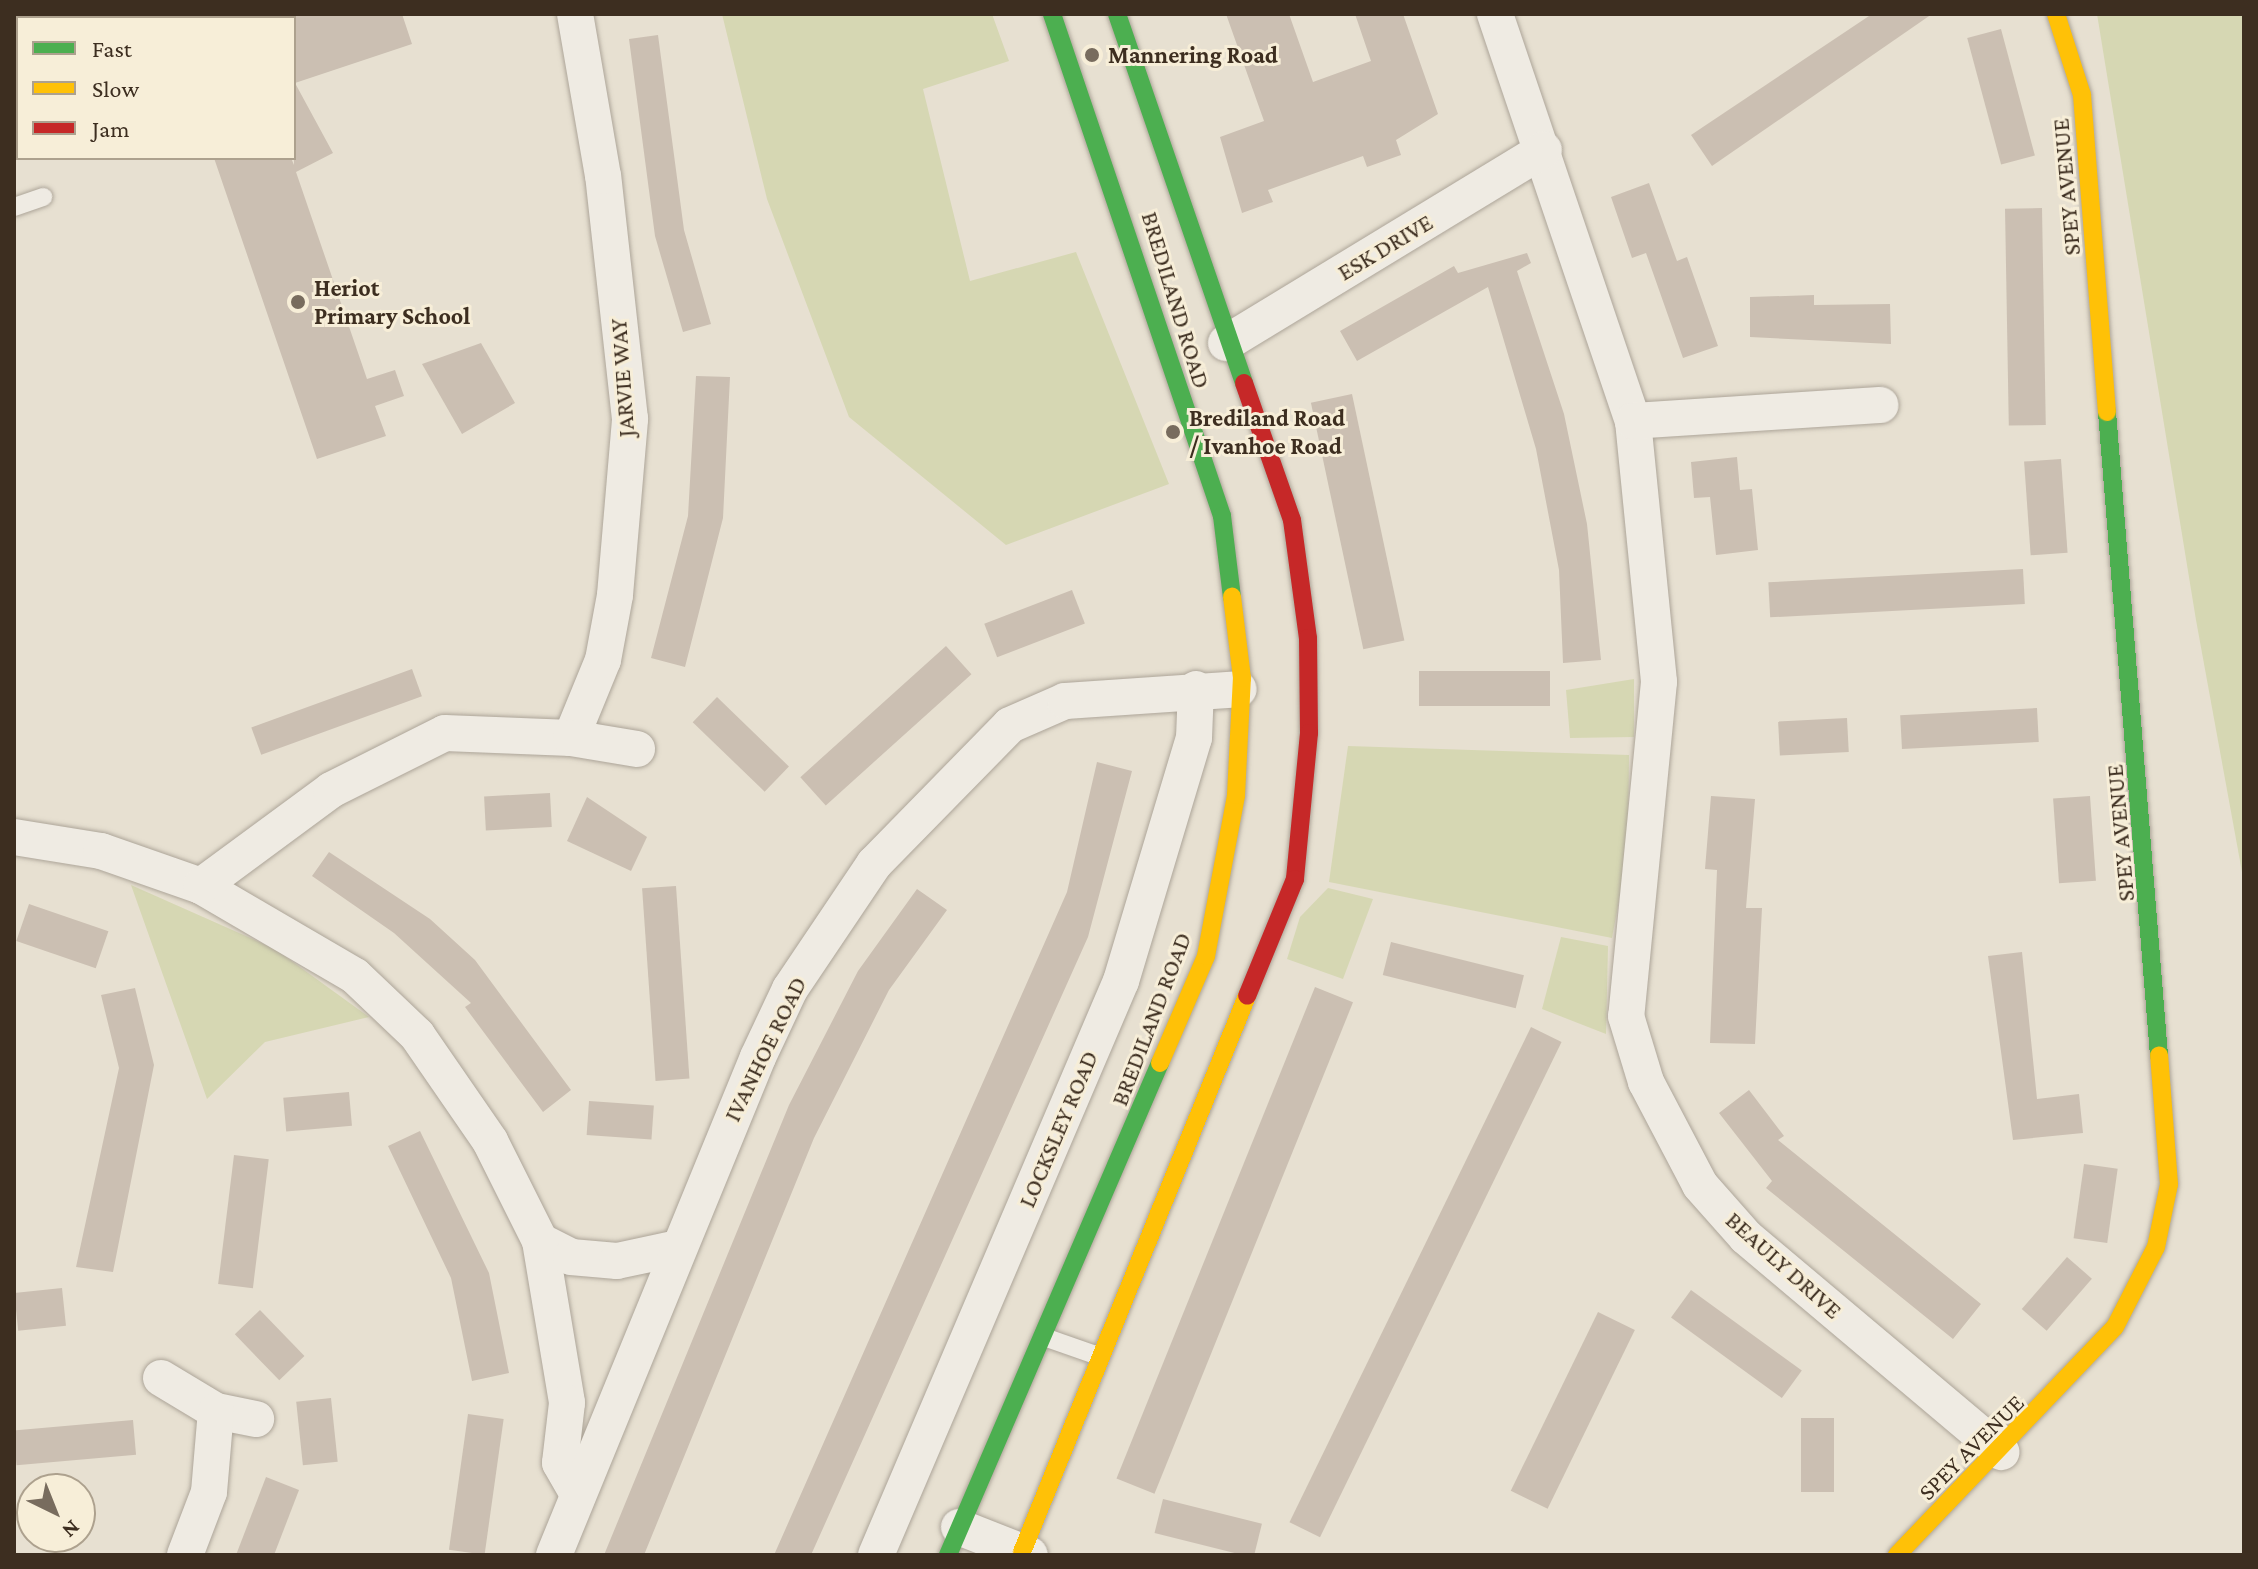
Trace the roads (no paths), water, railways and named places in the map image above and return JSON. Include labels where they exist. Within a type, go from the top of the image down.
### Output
[{"type":"street","name":"JARVIE WAY","points":[[571,738],[603,660],[615,595],[630,419],[603,176],[575,14]]},
{"type":"street","name":"BREDILAND ROAD","points":[[953,1541],[1044,1337],[1206,956],[1236,795],[1239,689],[1222,516],[1052,14]]},
{"type":"street","name":"BREDILAND ROAD","points":[[1026,1553],[1295,879],[1309,733],[1308,638],[1292,520],[1226,343],[1117,14]]},
{"type":"street","points":[[1495,14],[1544,150],[1633,421],[1880,405]]},
{"type":"street","name":"SPEY AVENUE","points":[[1897,1555],[2084,1368],[2130,1303],[2156,1247],[2169,1184],[2082,95],[2056,14]]},
{"type":"street","name":"ESK DRIVE","points":[[1226,343],[1544,150]]},
{"type":"street","name":"BEAULY DRIVE","points":[[1633,421],[1652,564],[1656,746],[1626,1016],[1669,1132],[1700,1185],[1746,1237],[2001,1452]]},
{"type":"street","name":"IVANHOE ROAD","points":[[554,1555],[576,1491],[643,1343],[673,1249],[790,989],[874,864],[949,781],[1010,725],[1065,701],[1196,689],[1239,689]]},
{"type":"street","name":"LOCKSLEY ROAD","points":[[876,1555],[1121,981],[1194,738],[1196,689]]},
{"type":"street","points":[[201,886],[331,790],[445,733],[571,738],[637,749]]},
{"type":"street","points":[[14,837],[101,851],[201,886],[355,976],[417,1035],[490,1141],[540,1241],[567,1403],[560,1463],[576,1491]]},
{"type":"street","points":[[540,1241],[571,1257],[617,1261],[673,1249]]},
{"type":"street","points":[[161,1378],[216,1411],[256,1419]]},
{"type":"street","points":[[185,1555],[209,1492],[216,1411]]},
{"type":"street","points":[[953,1541],[1026,1553]]},
{"type":"lane","points":[[14,207],[43,197]]},
{"type":"lane","points":[[1044,1337],[1104,1358]]},
{"type":"place","name":"Mannering Road","points":[[1092,55]]},
{"type":"place","name":"Heriot Primary School","points":[[298,302]]},
{"type":"place","name":"Brediland Road / Ivanhoe Road","points":[[1173,432]]}]
